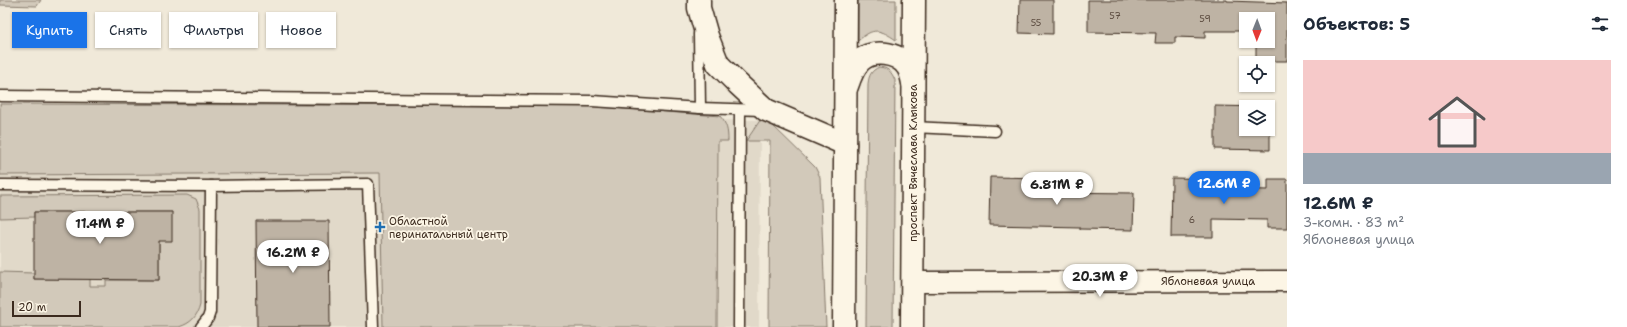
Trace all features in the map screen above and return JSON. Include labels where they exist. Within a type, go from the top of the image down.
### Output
[{"type":"main road","points":[[844,327],[846,0]]},
{"type":"main road","name":"проспект Вячеслава Клыкова","points":[[912,327],[914,0]]},
{"type":"main road","points":[[699,4],[718,64],[738,84],[766,110],[845,144]]},
{"type":"main road","points":[[846,89],[851,73],[861,60],[874,54],[884,53],[896,57],[907,66],[914,84]]},
{"type":"street","name":"Яблоневая улица","points":[[912,282],[1287,281]]},
{"type":"lane","points":[[699,4],[700,108]]},
{"type":"lane","points":[[0,96],[592,101],[700,108],[766,110]]},
{"type":"lane","points":[[739,327],[740,110]]},
{"type":"lane","points":[[913,127],[995,131]]},
{"type":"lane","points":[[0,185],[211,186],[368,184],[373,327]]},
{"type":"lane","points":[[201,327],[208,318],[210,312],[211,186]]},
{"type":"shaded area","points":[[0,0],[41,0],[37,6],[0,5]]},
{"type":"shaded area","points":[[858,0],[896,0],[896,40],[877,31],[868,33],[858,41]]},
{"type":"shaded area","points":[[879,67],[889,70],[895,80],[893,327],[866,327],[868,84],[871,74]]},
{"type":"shaded area","points":[[0,104],[587,106],[720,116],[727,128],[728,141],[718,141],[717,327],[383,327],[380,173],[0,175]]},
{"type":"shaded area","points":[[761,119],[767,120],[815,167],[820,177],[826,327],[769,327],[770,141],[746,141]]},
{"type":"shaded area","name":"Областной перинатальный центр","points":[[760,120],[759,327],[0,327],[0,126]]},
{"type":"shaded area","points":[[187,195],[196,199],[200,209],[200,305],[195,316],[187,324],[179,327],[0,327],[0,272],[34,273],[34,279],[90,279],[90,286],[106,286],[106,280],[159,280],[159,241],[172,212],[34,212],[34,217],[0,218],[0,196]]},
{"type":"building","points":[[1020,0],[1053,0],[1053,34],[1019,33]]},
{"type":"building","points":[[1088,0],[1227,0],[1287,3],[1287,61],[1275,61],[1275,56],[1256,56],[1256,48],[1275,48],[1275,12],[1239,12],[1239,31],[1205,31],[1205,38],[1175,37],[1175,43],[1155,43],[1156,33],[1088,32]]},
{"type":"building","points":[[1215,106],[1239,106],[1239,136],[1270,136],[1270,150],[1215,149]]},
{"type":"building","points":[[990,177],[1048,178],[1048,192],[1134,193],[1133,230],[989,225]]},
{"type":"building","points":[[1172,178],[1227,179],[1227,189],[1268,190],[1268,179],[1287,179],[1287,228],[1267,228],[1267,220],[1213,219],[1213,237],[1171,237]]},
{"type":"building","points":[[34,212],[172,212],[172,241],[159,241],[159,280],[34,279]]},
{"type":"building","points":[[256,221],[329,221],[330,327],[257,327]]},
{"type":"place","name":"Областной перинатальный центр","points":[[380,227]]}]
